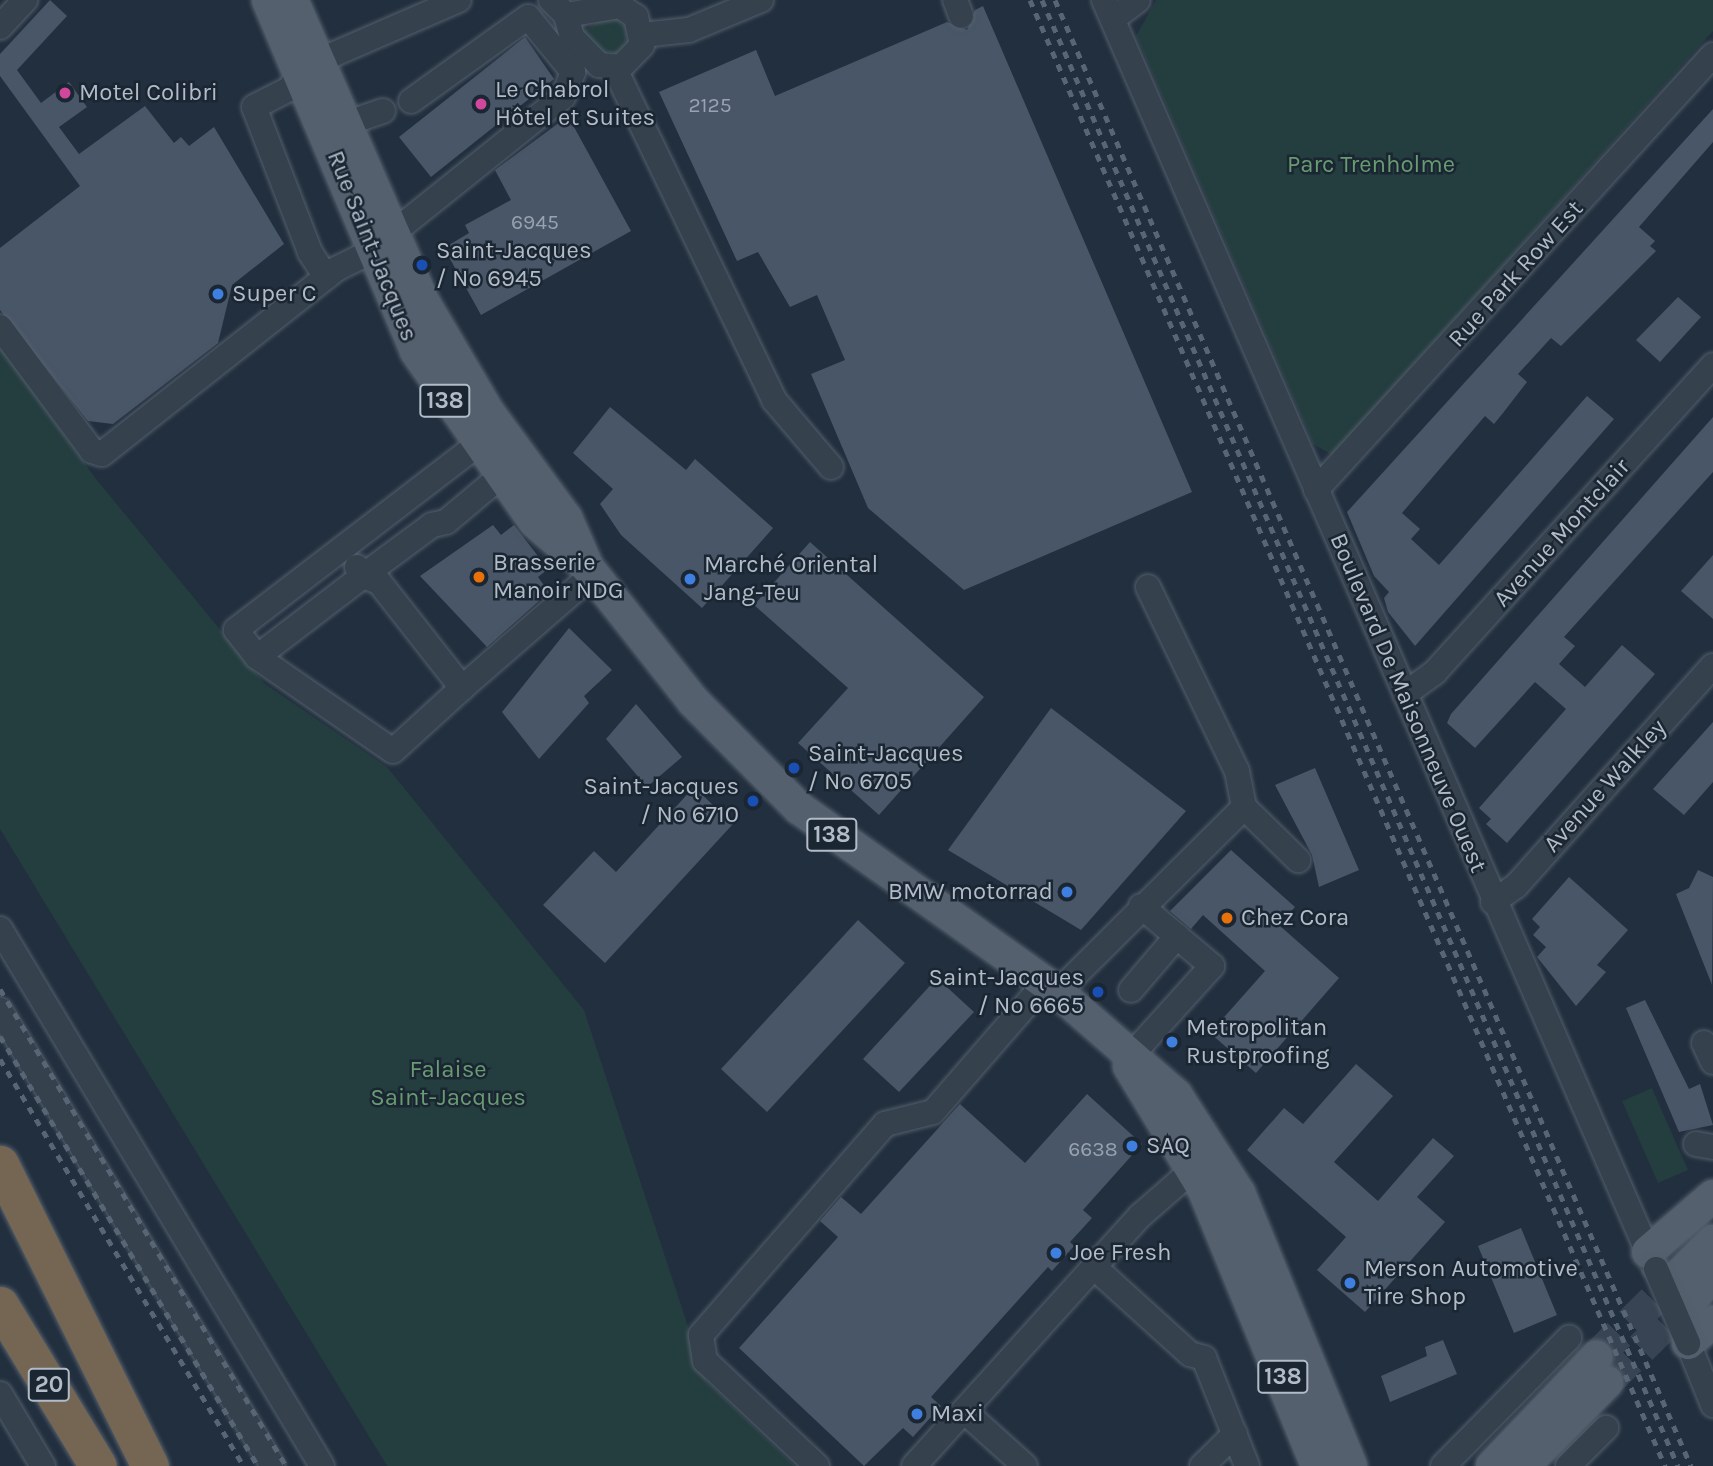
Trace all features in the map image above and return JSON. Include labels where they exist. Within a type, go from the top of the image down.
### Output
[{"type":"highway","points":[[0,1164],[150,1466]]},
{"type":"highway","name":"20","points":[[0,1305],[98,1466]]},
{"type":"main road","name":"Rue Saint-Jacques","points":[[268,0],[348,123],[386,241],[416,351],[477,445],[510,467]]},
{"type":"main road","name":"Rue Saint-Jacques","points":[[292,0],[310,64],[386,241],[457,363],[546,535],[590,571],[707,716],[799,807],[878,870],[1052,987],[1125,1055],[1203,1160],[1250,1217],[1351,1466]]},
{"type":"main road","name":"Rue Saint-Jacques","points":[[1203,1160],[1237,1264],[1317,1466]]},
{"type":"main road","points":[[1666,1276],[1713,1196]]},
{"type":"main road","points":[[1666,1276],[1713,1241]]},
{"type":"main road","points":[[1666,1276],[1713,1278]]},
{"type":"main road","points":[[1688,1343],[1713,1322]]},
{"type":"main road","points":[[1492,1466],[1602,1369],[1524,1466]]},
{"type":"street","points":[[0,27],[25,0]]},
{"type":"street","points":[[326,277],[310,252],[254,107],[291,88],[310,64],[459,0]]},
{"type":"street","points":[[643,35],[689,30],[761,0]]},
{"type":"street","points":[[1108,10],[1138,0]]},
{"type":"street","points":[[620,6],[636,17],[643,35],[638,54],[614,67],[590,60],[572,37],[558,8],[620,6]]},
{"type":"street","name":"Boulevard De Maisonneuve Ouest","points":[[1108,10],[1493,902],[1666,1276],[1688,1343],[1713,1405]]},
{"type":"street","points":[[0,327],[92,452],[102,454],[326,277],[386,241],[563,97],[573,72],[528,17],[411,101]]},
{"type":"street","name":"Rue Park Row Est","points":[[1316,490],[1713,55]]},
{"type":"street","points":[[614,67],[774,400],[831,467]]},
{"type":"street","points":[[348,123],[383,111]]},
{"type":"street","name":"Avenue Montclair","points":[[1405,694],[1435,672],[1713,365]]},
{"type":"street","points":[[477,445],[236,630],[257,657],[393,751],[590,571]]},
{"type":"street","points":[[257,657],[432,525],[446,522],[510,467]]},
{"type":"street","points":[[343,548],[363,576],[379,582],[462,688]]},
{"type":"street","points":[[1148,587],[1237,771],[1244,807],[1298,860]]},
{"type":"street","name":"Avenue Walkley","points":[[1493,902],[1516,886],[1713,666]]},
{"type":"street","points":[[817,1466],[705,1361],[701,1335],[885,1124],[933,1112],[1052,987],[1244,807]]},
{"type":"street","points":[[1125,1055],[1212,966],[1141,906]]},
{"type":"street","points":[[0,929],[322,1466]]},
{"type":"street","points":[[1131,990],[1177,936]]},
{"type":"street","points":[[0,1010],[273,1466]]},
{"type":"street","points":[[914,1466],[1094,1267],[1203,1160]]},
{"type":"street","points":[[1094,1267],[1190,1354],[1204,1358],[1247,1466]]},
{"type":"street","points":[[1443,1466],[1569,1338]]},
{"type":"street","points":[[0,1394],[43,1466]]},
{"type":"street","points":[[964,1411],[1025,1466]]},
{"type":"street","points":[[1567,1466],[1606,1428]]},
{"type":"street","points":[[1202,1466],[1235,1434]]},
{"type":"green space","name":"Parc Trenholme","points":[[1156,0],[1713,0],[1713,31],[1332,455],[1313,444],[1136,36]]},
{"type":"green space","points":[[604,18],[617,19],[627,29],[626,46],[616,53],[601,51],[583,31]]},
{"type":"green space","name":"Falaise Saint-Jacques","points":[[0,347],[96,479],[265,684],[387,767],[584,1010],[706,1381],[795,1466],[387,1466],[0,829]]},
{"type":"green space","points":[[1652,1088],[1688,1170],[1658,1183],[1622,1101]]},
{"type":"building","points":[[50,0],[67,16],[17,70],[41,103],[69,82],[87,107],[59,127],[79,154],[145,106],[174,143],[181,137],[189,146],[214,127],[284,244],[232,285],[218,343],[113,424],[88,421],[0,310],[0,248],[80,186],[0,76],[0,54]]},
{"type":"building","points":[[983,6],[1192,492],[964,590],[868,508],[811,374],[845,360],[817,295],[790,307],[758,252],[737,261],[659,92],[756,50],[775,96],[947,22],[967,30],[975,10]]},
{"type":"building","name":"Le Chabrol Hôtel et Suites","points":[[525,37],[554,79],[431,177],[399,137]]},
{"type":"building","points":[[1713,109],[1713,142],[1639,227],[1655,241],[1650,246],[1656,251],[1561,346],[1551,338],[1518,374],[1527,382],[1494,424],[1485,416],[1402,513],[1420,529],[1411,539],[1439,565],[1587,396],[1614,419],[1415,646],[1388,612],[1384,598],[1389,592],[1374,576],[1347,512]]},
{"type":"building","points":[[568,116],[631,231],[481,315],[444,248],[469,233],[465,225],[511,200],[495,170]]},
{"type":"building","points":[[1678,297],[1701,317],[1660,362],[1636,340]]},
{"type":"building","points":[[610,407],[686,470],[695,459],[773,528],[702,608],[621,535],[600,504],[613,489],[573,453]]},
{"type":"building","points":[[1713,417],[1713,472],[1564,637],[1575,646],[1559,664],[1585,687],[1622,645],[1655,674],[1507,843],[1486,824],[1491,819],[1479,808],[1566,709],[1535,682],[1475,748],[1447,723],[1451,714]]},
{"type":"building","points":[[493,525],[501,535],[514,525],[548,569],[538,577],[549,592],[487,647],[420,576]]},
{"type":"building","points":[[810,542],[984,697],[879,815],[798,743],[848,688],[754,605]]},
{"type":"building","points":[[1713,555],[1713,619],[1681,591]]},
{"type":"building","points":[[569,628],[612,670],[584,696],[589,703],[539,759],[502,712]]},
{"type":"building","points":[[636,704],[682,757],[647,787],[606,739]]},
{"type":"building","points":[[1051,708],[1186,811],[1081,930],[948,850]]},
{"type":"building","points":[[1713,722],[1713,782],[1684,815],[1653,789]]},
{"type":"building","points":[[1315,768],[1359,870],[1319,887],[1312,855],[1275,785]]},
{"type":"building","points":[[694,787],[733,824],[605,963],[543,905],[594,851],[616,872]]},
{"type":"building","points":[[1231,850],[1295,907],[1279,925],[1339,978],[1256,1073],[1210,1033],[1265,971],[1203,915],[1191,929],[1170,911]]},
{"type":"building","points":[[1698,870],[1713,877],[1712,985],[1676,894],[1689,888]]},
{"type":"building","points":[[1569,877],[1628,930],[1597,965],[1606,972],[1576,1006],[1537,957],[1546,947],[1533,935],[1540,927],[1532,919]]},
{"type":"building","points":[[858,920],[905,963],[767,1112],[721,1069]]},
{"type":"building","points":[[937,978],[974,1012],[899,1092],[863,1059]]},
{"type":"building","points":[[1645,1000],[1689,1089],[1700,1084],[1713,1125],[1679,1132],[1626,1008]]},
{"type":"building","points":[[1356,1064],[1393,1096],[1334,1162],[1378,1201],[1433,1138],[1454,1156],[1417,1197],[1445,1222],[1365,1312],[1317,1270],[1346,1237],[1247,1150],[1284,1108],[1303,1124]]},
{"type":"building","points":[[1087,1094],[1142,1144],[1083,1210],[1092,1218],[1070,1242],[1074,1246],[1052,1271],[1048,1267],[931,1397],[941,1406],[913,1437],[903,1428],[864,1466],[739,1348],[838,1237],[820,1221],[841,1197],[861,1214],[960,1104],[1025,1163]]},
{"type":"building","points":[[1521,1228],[1557,1315],[1514,1333],[1478,1246]]},
{"type":"building","points":[[1443,1340],[1457,1374],[1390,1402],[1381,1376],[1427,1356],[1425,1347]]},
{"type":"tunnel","points":[[1596,1357],[1675,1279]]},
{"type":"tunnel","points":[[1607,1382],[1686,1304]]},
{"type":"railway","points":[[1030,0],[1665,1466]]},
{"type":"railway","points":[[1042,0],[1678,1466]]},
{"type":"railway","points":[[1055,0],[1691,1466]]},
{"type":"railway","points":[[0,989],[286,1466]]},
{"type":"railway","points":[[0,1036],[258,1466]]},
{"type":"railway","points":[[0,1059],[244,1466]]},
{"type":"place","name":"Motel Colibri","points":[[65,93]]},
{"type":"place","name":"Le Chabrol Hôtel et Suites","points":[[481,104]]},
{"type":"place","name":"Saint-Jacques / No 6945","points":[[422,265]]},
{"type":"place","name":"Super C","points":[[218,294]]},
{"type":"place","name":"Brasserie Manoir NDG","points":[[479,577]]},
{"type":"place","name":"Marché Oriental Jang-Teu","points":[[690,579]]},
{"type":"place","name":"Saint-Jacques / No 6705","points":[[794,768]]},
{"type":"place","name":"Saint-Jacques / No 6710","points":[[753,801]]},
{"type":"place","name":"BMW motorrad","points":[[1067,892]]},
{"type":"place","name":"Chez Cora","points":[[1227,918]]},
{"type":"place","name":"Saint-Jacques / No 6665","points":[[1098,992]]},
{"type":"place","name":"Metropolitan Rustproofing","points":[[1172,1042]]},
{"type":"place","name":"SAQ","points":[[1132,1146]]},
{"type":"place","name":"Joe Fresh","points":[[1056,1253]]},
{"type":"place","name":"Merson Automotive Tire Shop","points":[[1350,1283]]},
{"type":"place","name":"Maxi","points":[[917,1414]]}]
